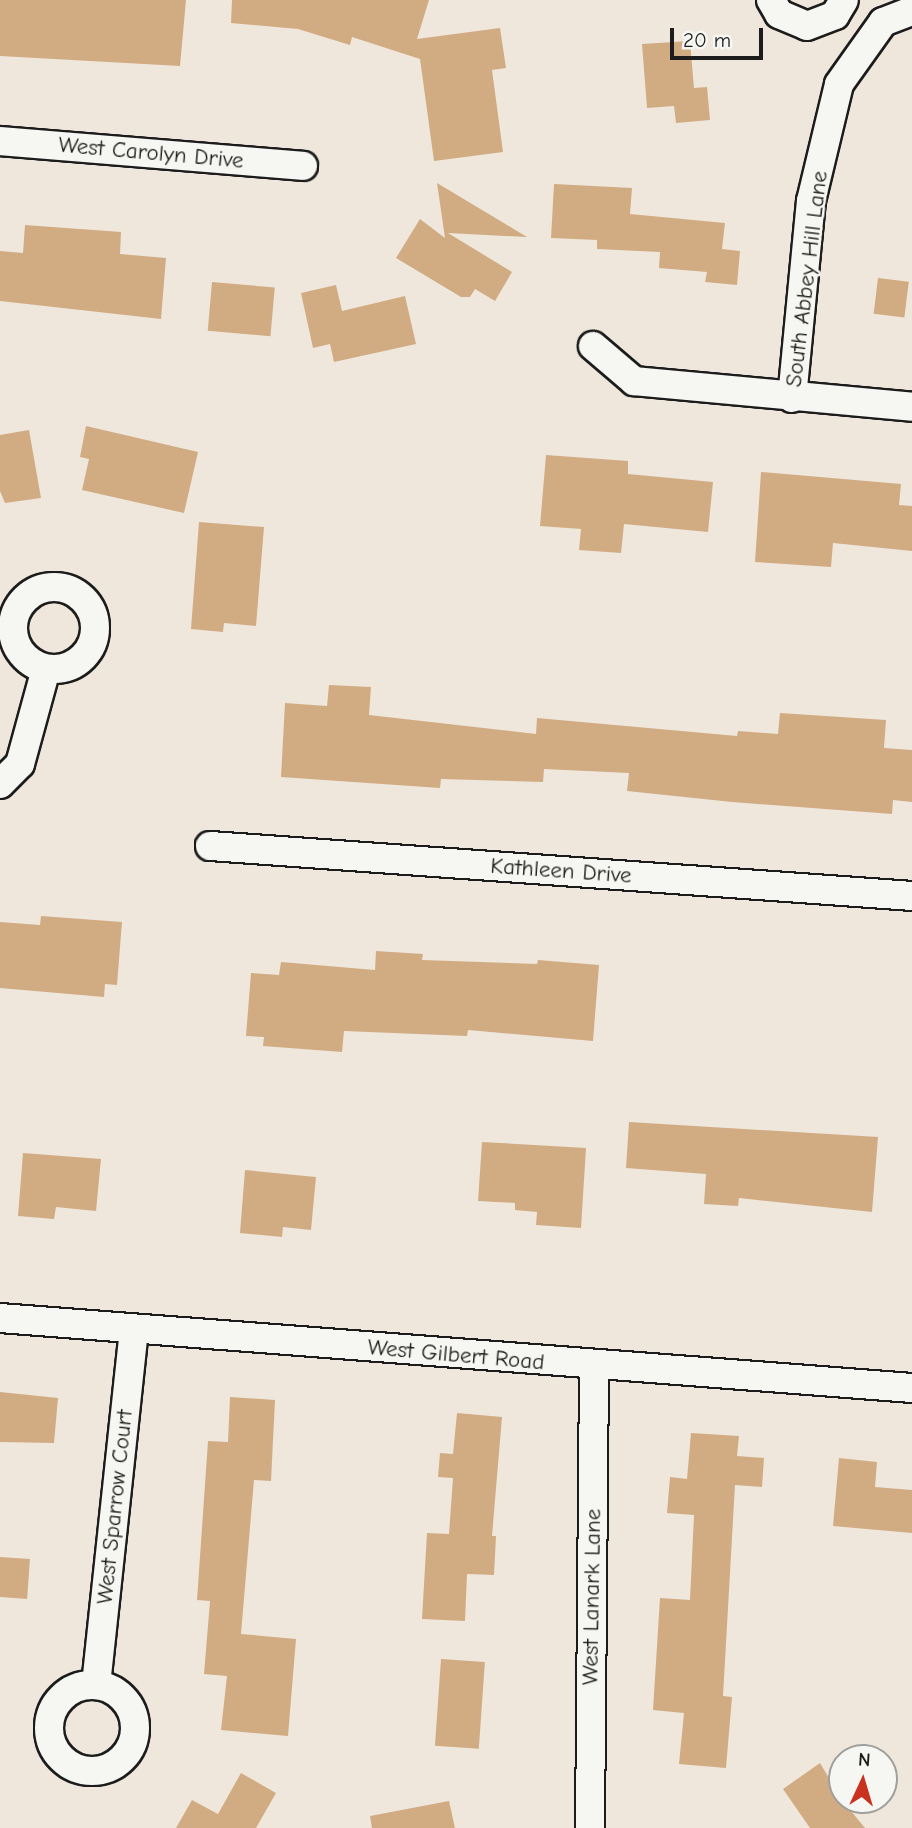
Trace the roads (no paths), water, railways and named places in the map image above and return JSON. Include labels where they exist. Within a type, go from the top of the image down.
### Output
[{"type":"street","points":[[771,0],[779,14],[792,23],[822,24],[839,8],[867,45]]},
{"type":"street","name":"South Abbey Hill Lane","points":[[792,398],[811,201],[839,84],[883,22],[912,10]]},
{"type":"street","name":"West Carolyn Drive","points":[[0,141],[303,166]]},
{"type":"street","points":[[593,346],[634,382],[912,407]]},
{"type":"street","points":[[0,784],[20,764],[46,669]]},
{"type":"street","name":"Kathleen Drive","points":[[210,846],[912,896]]},
{"type":"street","name":"West Gilbert Road","points":[[0,1318],[594,1366],[912,1388]]},
{"type":"street","name":"West Sparrow Court","points":[[96,1685],[134,1329]]},
{"type":"street","name":"West Lanark Lane","points":[[590,1828],[594,1366]]}]
